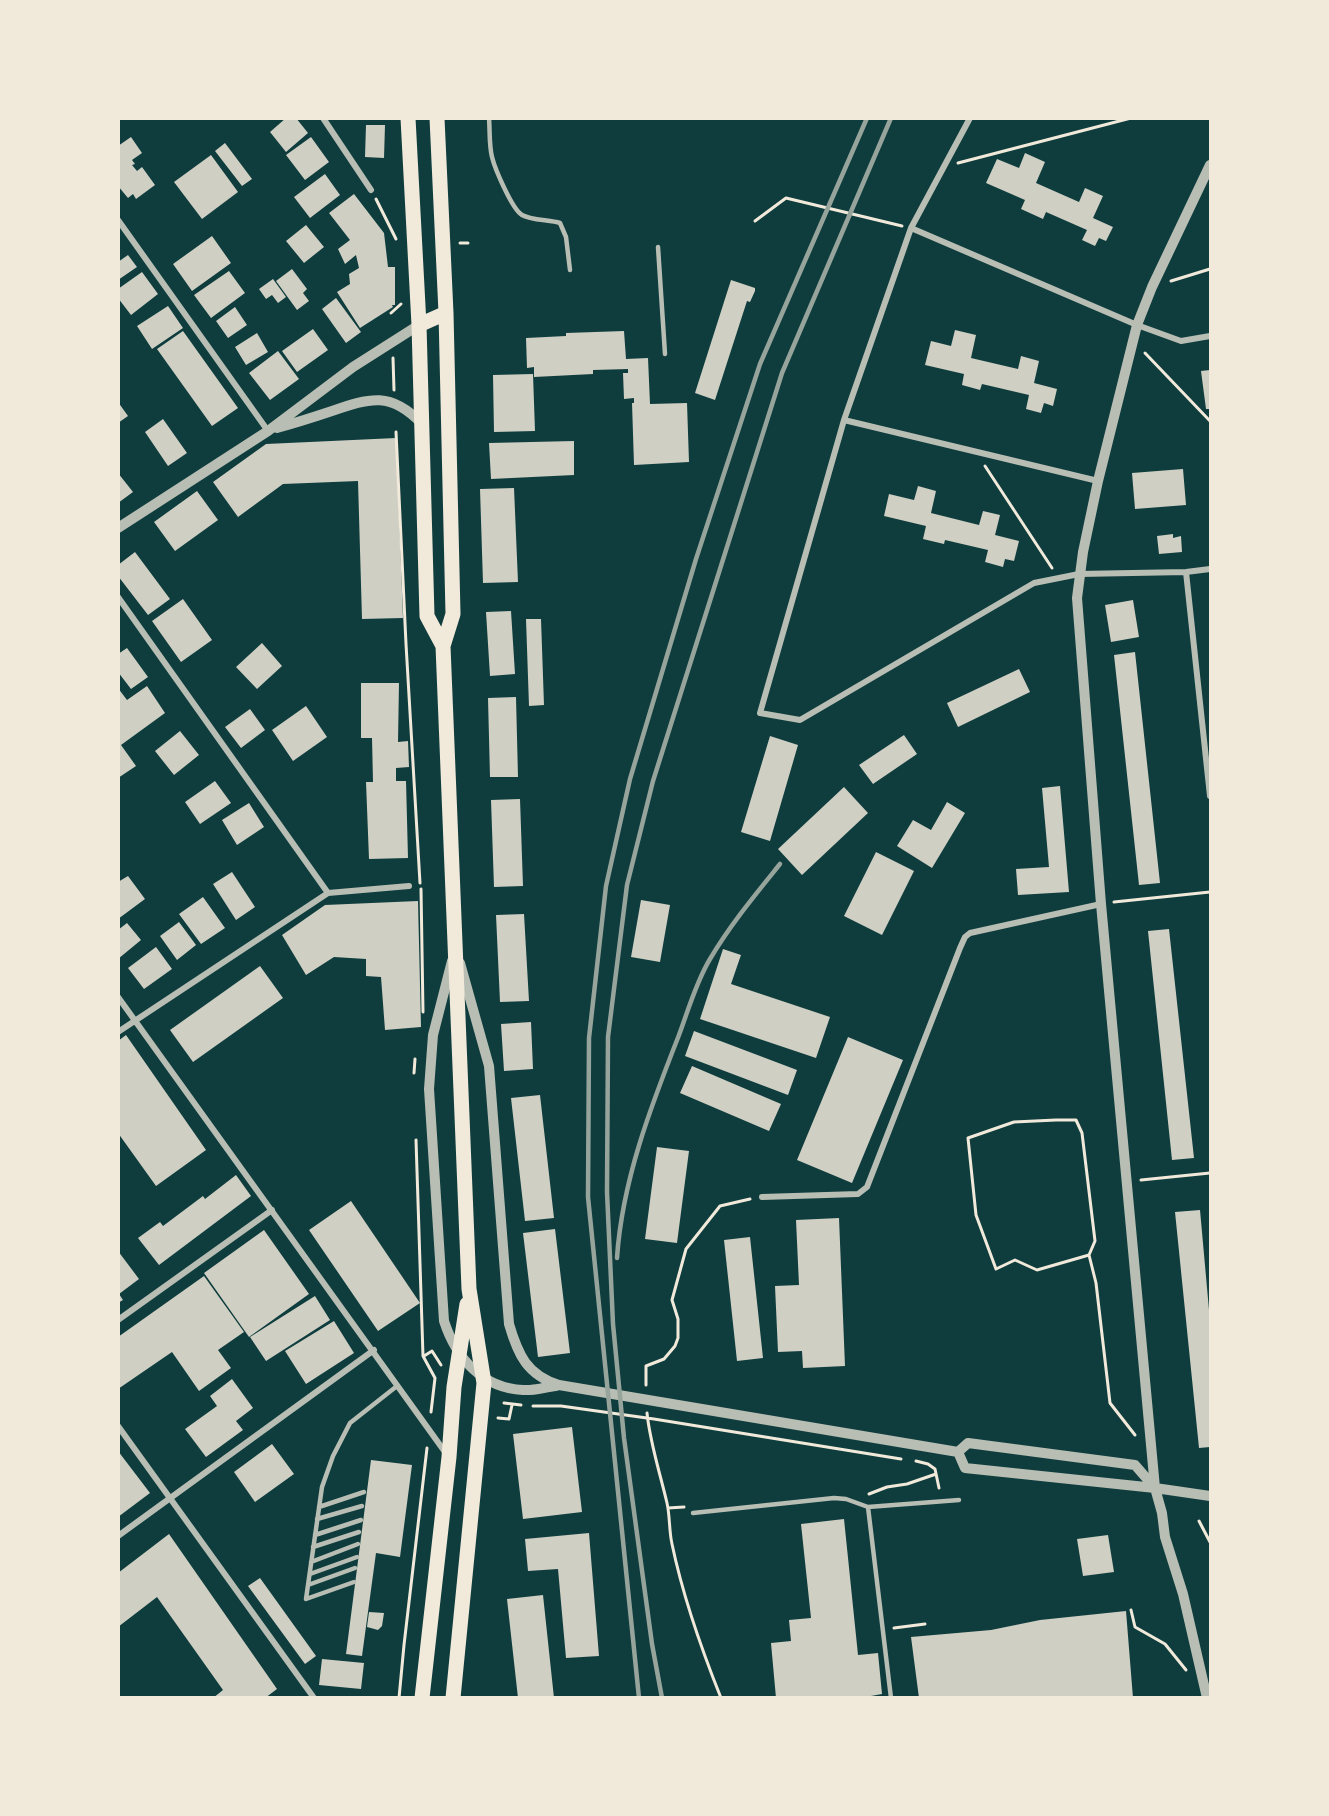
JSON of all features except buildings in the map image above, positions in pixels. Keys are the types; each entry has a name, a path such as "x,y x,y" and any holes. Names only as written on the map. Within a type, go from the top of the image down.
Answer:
{"main road":[{"path":"408,118 419,325 427,616 443,646"},
{"path":"437,118 446,313 453,614 443,646 469,1289 484,1383 453,1698"},
{"path":"419,325 446,313"},
{"path":"422,1698 449,1457 454,1387 469,1289"}],"street":[{"path":"323,118 371,190"},
{"path":"970,118 911,228 844,420 760,713 800,720 1034,583 1079,574 1186,572 1210,569"},
{"path":"1207,1698 1183,1594 1165,1537 1162,1513 1155,1488 1101,904 1077,598 1079,574 1098,481 1137,326 1152,287 1210,165"},
{"path":"118,220 268,431"},
{"path":"911,228 1137,326 1181,341 1210,336"},
{"path":"118,528 268,431 353,367 419,325"},
{"path":"268,431 362,400 382,400 395,403 410,411 422,424"},
{"path":"844,420 1098,481"},
{"path":"1186,572 1210,796"},
{"path":"118,597 328,893"},
{"path":"118,1032 328,893 409,886"},
{"path":"762,1197 858,1194 867,1187 965,937 970,933 1101,904"},
{"path":"455,948 489,1066 509,1324 522,1358 531,1370 542,1380 559,1385 958,1452"},
{"path":"455,948 432,1035 429,1089 444,1321 456,1351 477,1373 493,1384 526,1390 559,1385"},
{"path":"118,997 449,1457"},
{"path":"118,1320 272,1210"},
{"path":"118,1536 374,1350"},
{"path":"118,1426 314,1698"},
{"path":"958,1452 968,1443 1135,1465 1155,1488"},
{"path":"958,1452 965,1468 1210,1496"}],"lane":[{"path":"489,118 492,155 512,201 524,217 560,223 566,237 570,270"},
{"path":"658,247 665,354"},
{"path":"354,1582 306,1599 322,1487 333,1456 350,1423 397,1386"},
{"path":"319,1507 364,1492"},
{"path":"693,1513 834,1498 868,1507 959,1500"},
{"path":"317,1519 362,1506"},
{"path":"868,1507 891,1698"},
{"path":"315,1535 361,1520"},
{"path":"313,1547 359,1532"},
{"path":"311,1562 358,1544"},
{"path":"310,1574 357,1557"},
{"path":"308,1585 356,1568"}],"path":[{"path":"944,166 1131,118"},
{"path":"371,190 396,237 398,246"},
{"path":"755,221 786,198 911,228"},
{"path":"460,243 468,243"},
{"path":"1152,287 1210,270"},
{"path":"1133,341 1210,421"},
{"path":"393,358 394,392"},
{"path":"396,432 421,885 423,1015"},
{"path":"976,451 1058,577"},
{"path":"1101,904 1210,892"},
{"path":"414,1063 417,1054"},
{"path":"1089,1255 1037,1270 1015,1260 996,1269 976,1215 968,1138 1014,1122 1076,1120 1082,1133 1095,1241 1089,1255 1096,1282 1110,1403 1135,1435"},
{"path":"1126,1181 1210,1173"},
{"path":"646,1390 646,1366 664,1359 675,1346 678,1338 678,1318 672,1300 686,1249 720,1206 762,1197"},
{"path":"399,1698 435,1378 423,1356 419,1220"},
{"path":"423,1356 432,1351"},
{"path":"509,1419 512,1405"},
{"path":"561,1406 917,1461 928,1464 935,1472 939,1488"},
{"path":"647,1411 668,1508 670,1535 678,1573 704,1656 721,1698"},
{"path":"856,1502 874,1492 908,1484 935,1472"},
{"path":"1199,1521 1210,1542"},
{"path":"1131,1610 1135,1627 1165,1644 1190,1675"},
{"path":"884,1630 925,1624"}],"railway":[{"path":"639,1698 588,1197 589,1038 606,886 630,779 696,559 760,364 867,118"},
{"path":"662,1698 652,1644 624,1438 613,1324 607,1192 608,1037 627,885 653,781 782,373 891,118"},
{"path":"617,1258 625,1201 639,1144 696,987 726,934 780,864"}]}
